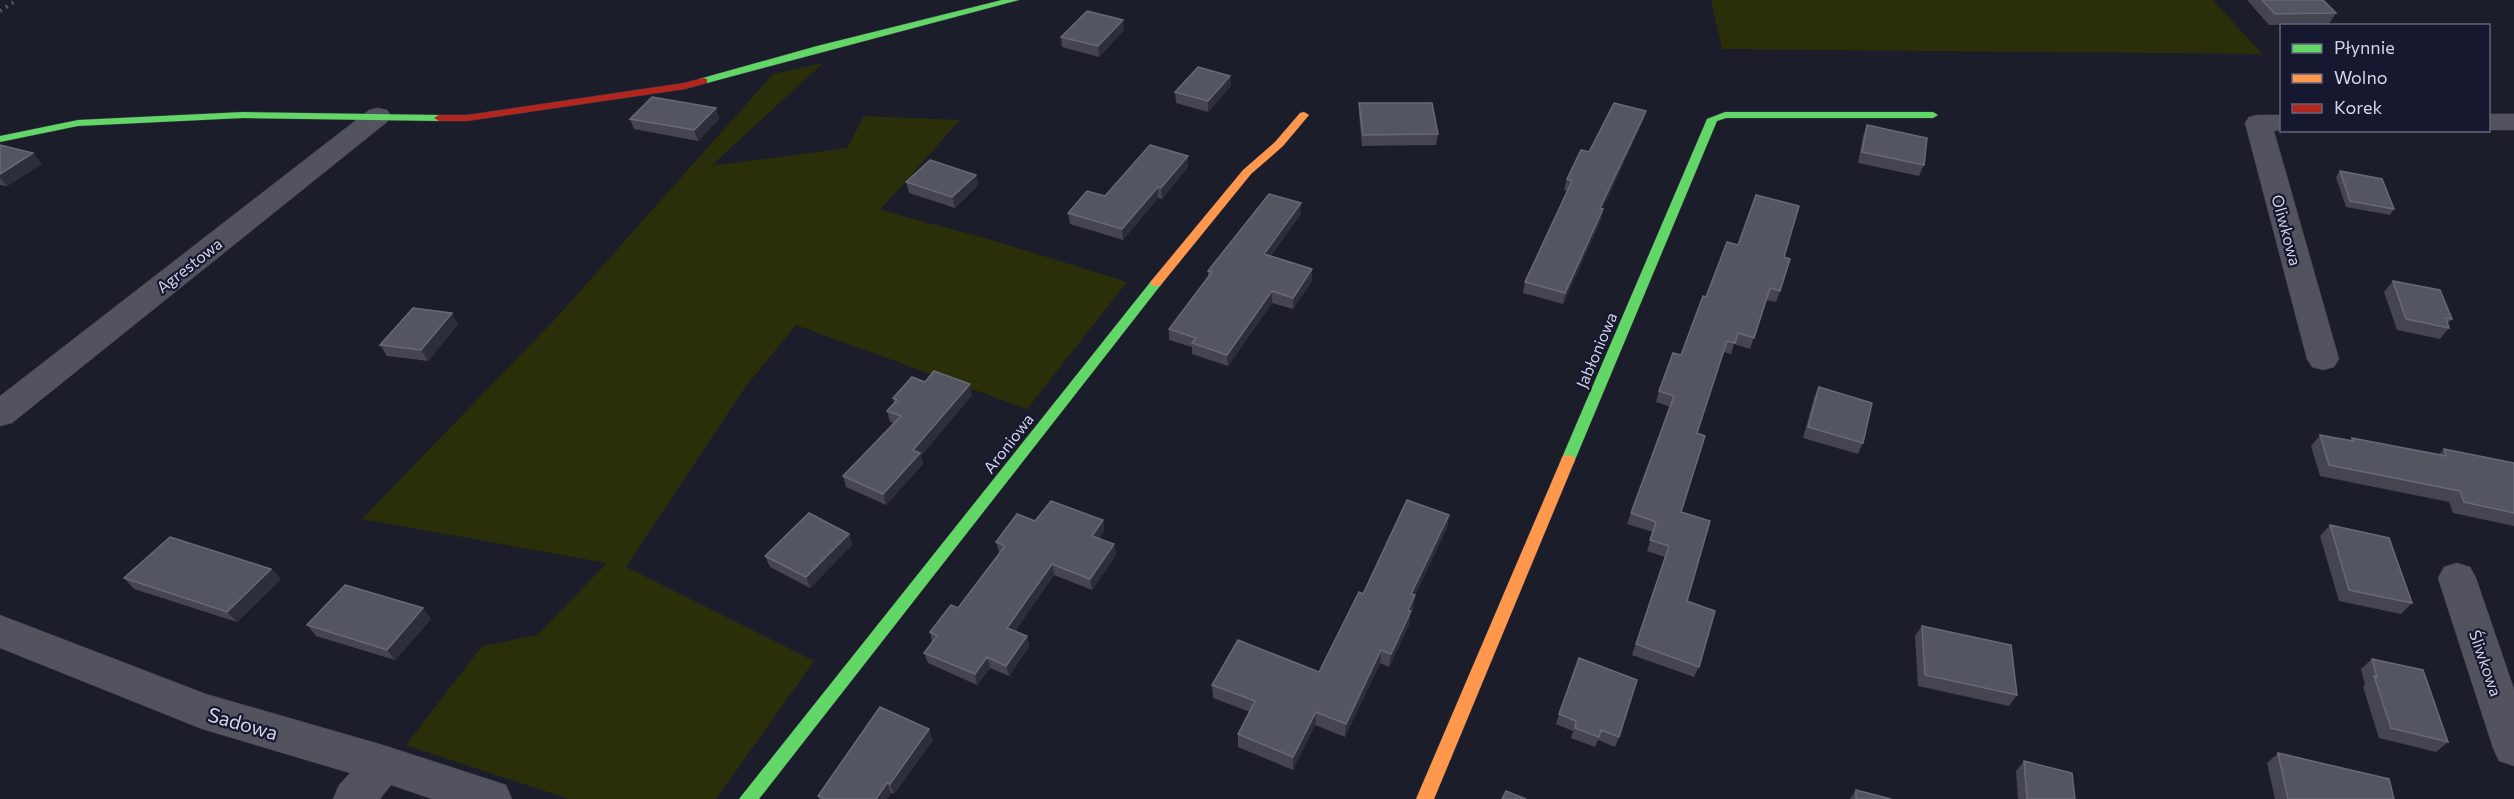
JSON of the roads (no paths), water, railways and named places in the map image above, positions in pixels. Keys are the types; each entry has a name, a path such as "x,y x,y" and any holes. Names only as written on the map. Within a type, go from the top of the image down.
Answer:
{"street":[{"path":"0,139 78,123 243,115 467,118 685,86 821,48 1014,0"},
{"name":"Aroniowa","path":"748,799 1197,231 1247,172 1278,144 1304,115"},
{"name":"Jabłoniowa","path":"1425,799 1712,119 1725,115 1933,115"},
{"name":"Agrestowa","path":"0,414 378,116"},
{"path":"2490,123 2514,122"},
{"name":"Oliwkowa","path":"2280,123 2258,123 2323,359"},
{"name":"Śliwkowa","path":"2457,578 2514,748"},
{"name":"Sadowa","path":"0,631 202,711 383,764 491,799"},
{"path":"354,799 383,764"}],"railway":[{"path":"0,11 17,0"}]}
